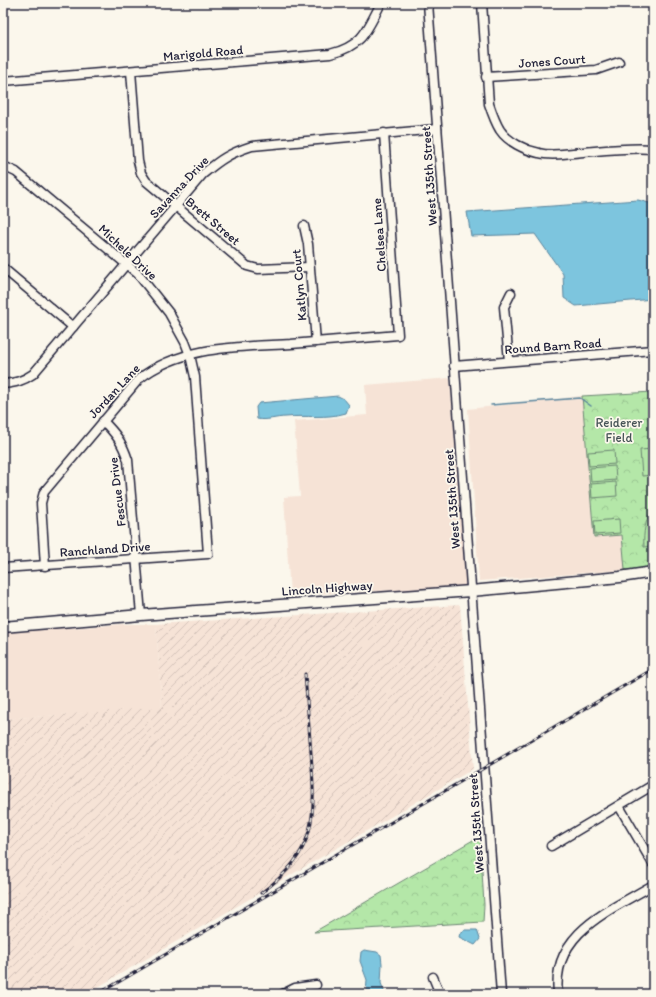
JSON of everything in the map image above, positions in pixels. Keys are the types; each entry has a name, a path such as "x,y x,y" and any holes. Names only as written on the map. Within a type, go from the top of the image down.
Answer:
{"main road":[{"name":"Lincoln Highway","path":"3,627 141,615 471,591 620,577 653,572"}],"street":[{"name":"Marigold Road","path":"3,81 330,54 344,50 364,36 381,3"},
{"name":"West 135th Street","path":"428,3 501,994"},
{"path":"482,3 489,104 494,119 501,131 512,142 539,154 554,155 631,149 653,149"},
{"name":"Jones Court","path":"486,78 596,70 619,62"},
{"name":"Brett Street","path":"131,71 138,161 141,173 146,181 247,266 258,269 309,267"},
{"name":"Savanna Drive","path":"3,384 26,379 33,374 203,174 220,160 236,151 252,146 437,129"},
{"name":"Chelsea Lane","path":"384,133 398,335"},
{"name":"Michele Drive","path":"3,166 16,172 126,263 138,274 169,313 190,354 195,377 208,554"},
{"name":"Katlyn Court","path":"304,226 308,244 316,342"},
{"path":"3,268 73,326"},
{"path":"508,361 504,307 510,294"},
{"name":"Jordan Lane","path":"45,566 41,503 44,492 139,379 150,370 190,354 212,349 398,335"},
{"name":"Round Barn Road","path":"454,366 653,350"},
{"name":"Fescue Drive","path":"103,421 116,434 123,446 128,460 141,615"},
{"name":"Ranchland Drive","path":"3,568 208,554"},
{"path":"551,846 653,785"},
{"path":"619,806 653,864"},
{"path":"558,994 557,979 560,963 567,947 578,933 592,921 653,885"},
{"path":"433,977 440,994"},
{"path":"284,994 294,988 316,985"}],"shaded area":[{"path":"450,378 466,587 290,595 284,497 300,496 294,421 367,415 365,385"},
{"path":"582,396 594,537 622,535 625,570 479,581 468,409"},
{"path":"460,605 473,769 86,994 3,994 3,719 162,707 156,624"},
{"path":"124,624 156,624 162,708 3,719 3,631"}],"green space":[{"name":"Reiderer Field","path":"653,392 653,568 625,570 622,535 594,537 582,396"},
{"path":"653,449 653,475 642,476 640,450"},
{"path":"614,450 615,464 589,466 588,452"},
{"path":"615,466 616,480 591,482 590,468"},
{"path":"616,482 617,496 592,498 591,484"},
{"path":"653,508 653,546 644,547 645,527"},
{"path":"619,519 620,533 595,535 594,521"},
{"path":"480,836 484,905 483,922 314,932"}],"water":[{"path":"638,200 653,204 653,299 576,306 564,298 563,274 535,234 471,236 467,212"},
{"path":"338,396 344,399 349,405 346,413 331,416 294,416 264,420 257,419 256,407 259,403"},
{"path":"465,930 477,930 480,939 475,945 459,937 460,933"},
{"path":"364,950 377,952 381,955 381,983 385,994 366,994 367,980 360,961 361,952"}],"waterway":[{"path":"491,405 580,398 591,406"}],"railway":[{"path":"98,994 653,669"},
{"path":"261,893 279,878 293,863 303,848 309,832 312,815 313,776 305,674"}]}
